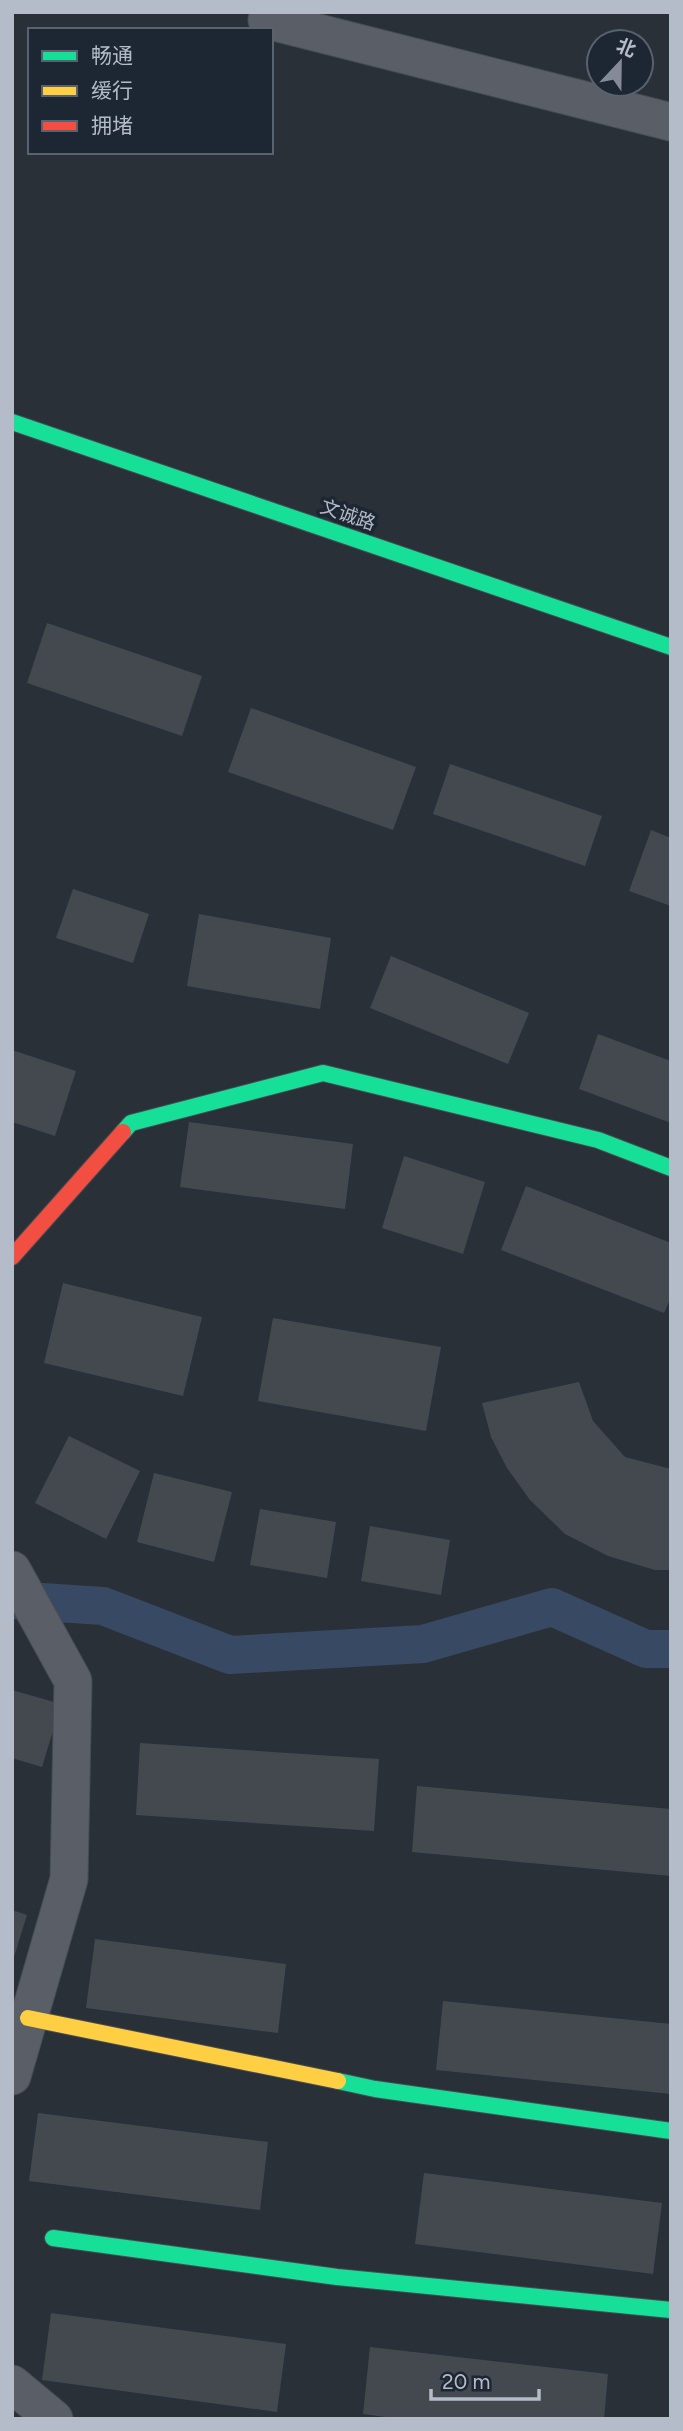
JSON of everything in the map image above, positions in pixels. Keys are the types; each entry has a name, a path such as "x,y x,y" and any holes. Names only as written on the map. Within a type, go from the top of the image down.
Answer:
{"street":[{"path":"267,20 671,122"},
{"name":"文诚路","path":"12,422 671,647"},
{"path":"12,1257 131,1123 323,1073 598,1140 671,1168"},
{"path":"12,1570 73,1681 69,1879 12,2076"},
{"path":"28,2018 375,2089 671,2131"},
{"path":"53,2238 337,2277 671,2311"},
{"path":"12,2384 54,2419"}],"building":[{"path":"47,623 202,676 182,736 27,683"},
{"path":"251,708 416,767 393,830 228,772"},
{"path":"450,764 602,816 585,866 433,814"},
{"path":"651,830 671,838 671,906 629,891"},
{"path":"73,889 149,914 133,963 56,938"},
{"path":"199,914 331,938 320,1009 187,986"},
{"path":"391,956 529,1013 508,1064 370,1008"},
{"path":"598,1034 671,1061 671,1123 579,1089"},
{"path":"12,1050 76,1071 55,1136 12,1122"},
{"path":"189,1122 353,1144 345,1209 180,1187"},
{"path":"404,1156 485,1182 463,1254 382,1228"},
{"path":"526,1186 671,1243 671,1297 664,1313 501,1250"},
{"path":"63,1283 202,1317 183,1396 44,1363"},
{"path":"273,1318 441,1347 426,1431 258,1401"},
{"path":"579,1382 593,1421 625,1457 671,1469 671,1570 655,1570 608,1556 565,1534 530,1500 507,1468 491,1437 482,1403"},
{"path":"69,1436 140,1471 106,1539 35,1503"},
{"path":"154,1473 232,1492 214,1562 137,1542"},
{"path":"260,1509 336,1522 327,1578 250,1565"},
{"path":"370,1526 450,1540 441,1595 361,1581"},
{"path":"12,1690 61,1704 42,1767 12,1758"},
{"path":"140,1743 379,1759 374,1831 136,1815"},
{"path":"417,1786 671,1809 671,1876 412,1852"},
{"path":"12,1910 27,1915 13,1960 12,1960"},
{"path":"95,1939 286,1964 278,2033 86,2008"},
{"path":"443,2001 671,2024 671,2094 436,2070"},
{"path":"38,2113 268,2142 260,2210 29,2181"},
{"path":"424,2173 662,2203 653,2274 415,2244"},
{"path":"51,2313 286,2344 277,2412 42,2380"},
{"path":"370,2347 608,2374 604,2419 401,2419 363,2414"}],"waterway":[{"path":"12,1600 103,1606 230,1655 423,1644 552,1607 646,1649 671,1649"}],"traffic: fast":[{"path":"12,422 671,647"},
{"path":"123,1132 131,1123 323,1073 598,1140 671,1168"},
{"path":"338,2081 375,2089 671,2131"},
{"path":"53,2238 337,2277 671,2310"}],"traffic: slow":[{"path":"28,2018 338,2081"}],"traffic: jam":[{"path":"12,1257 123,1132"}]}
